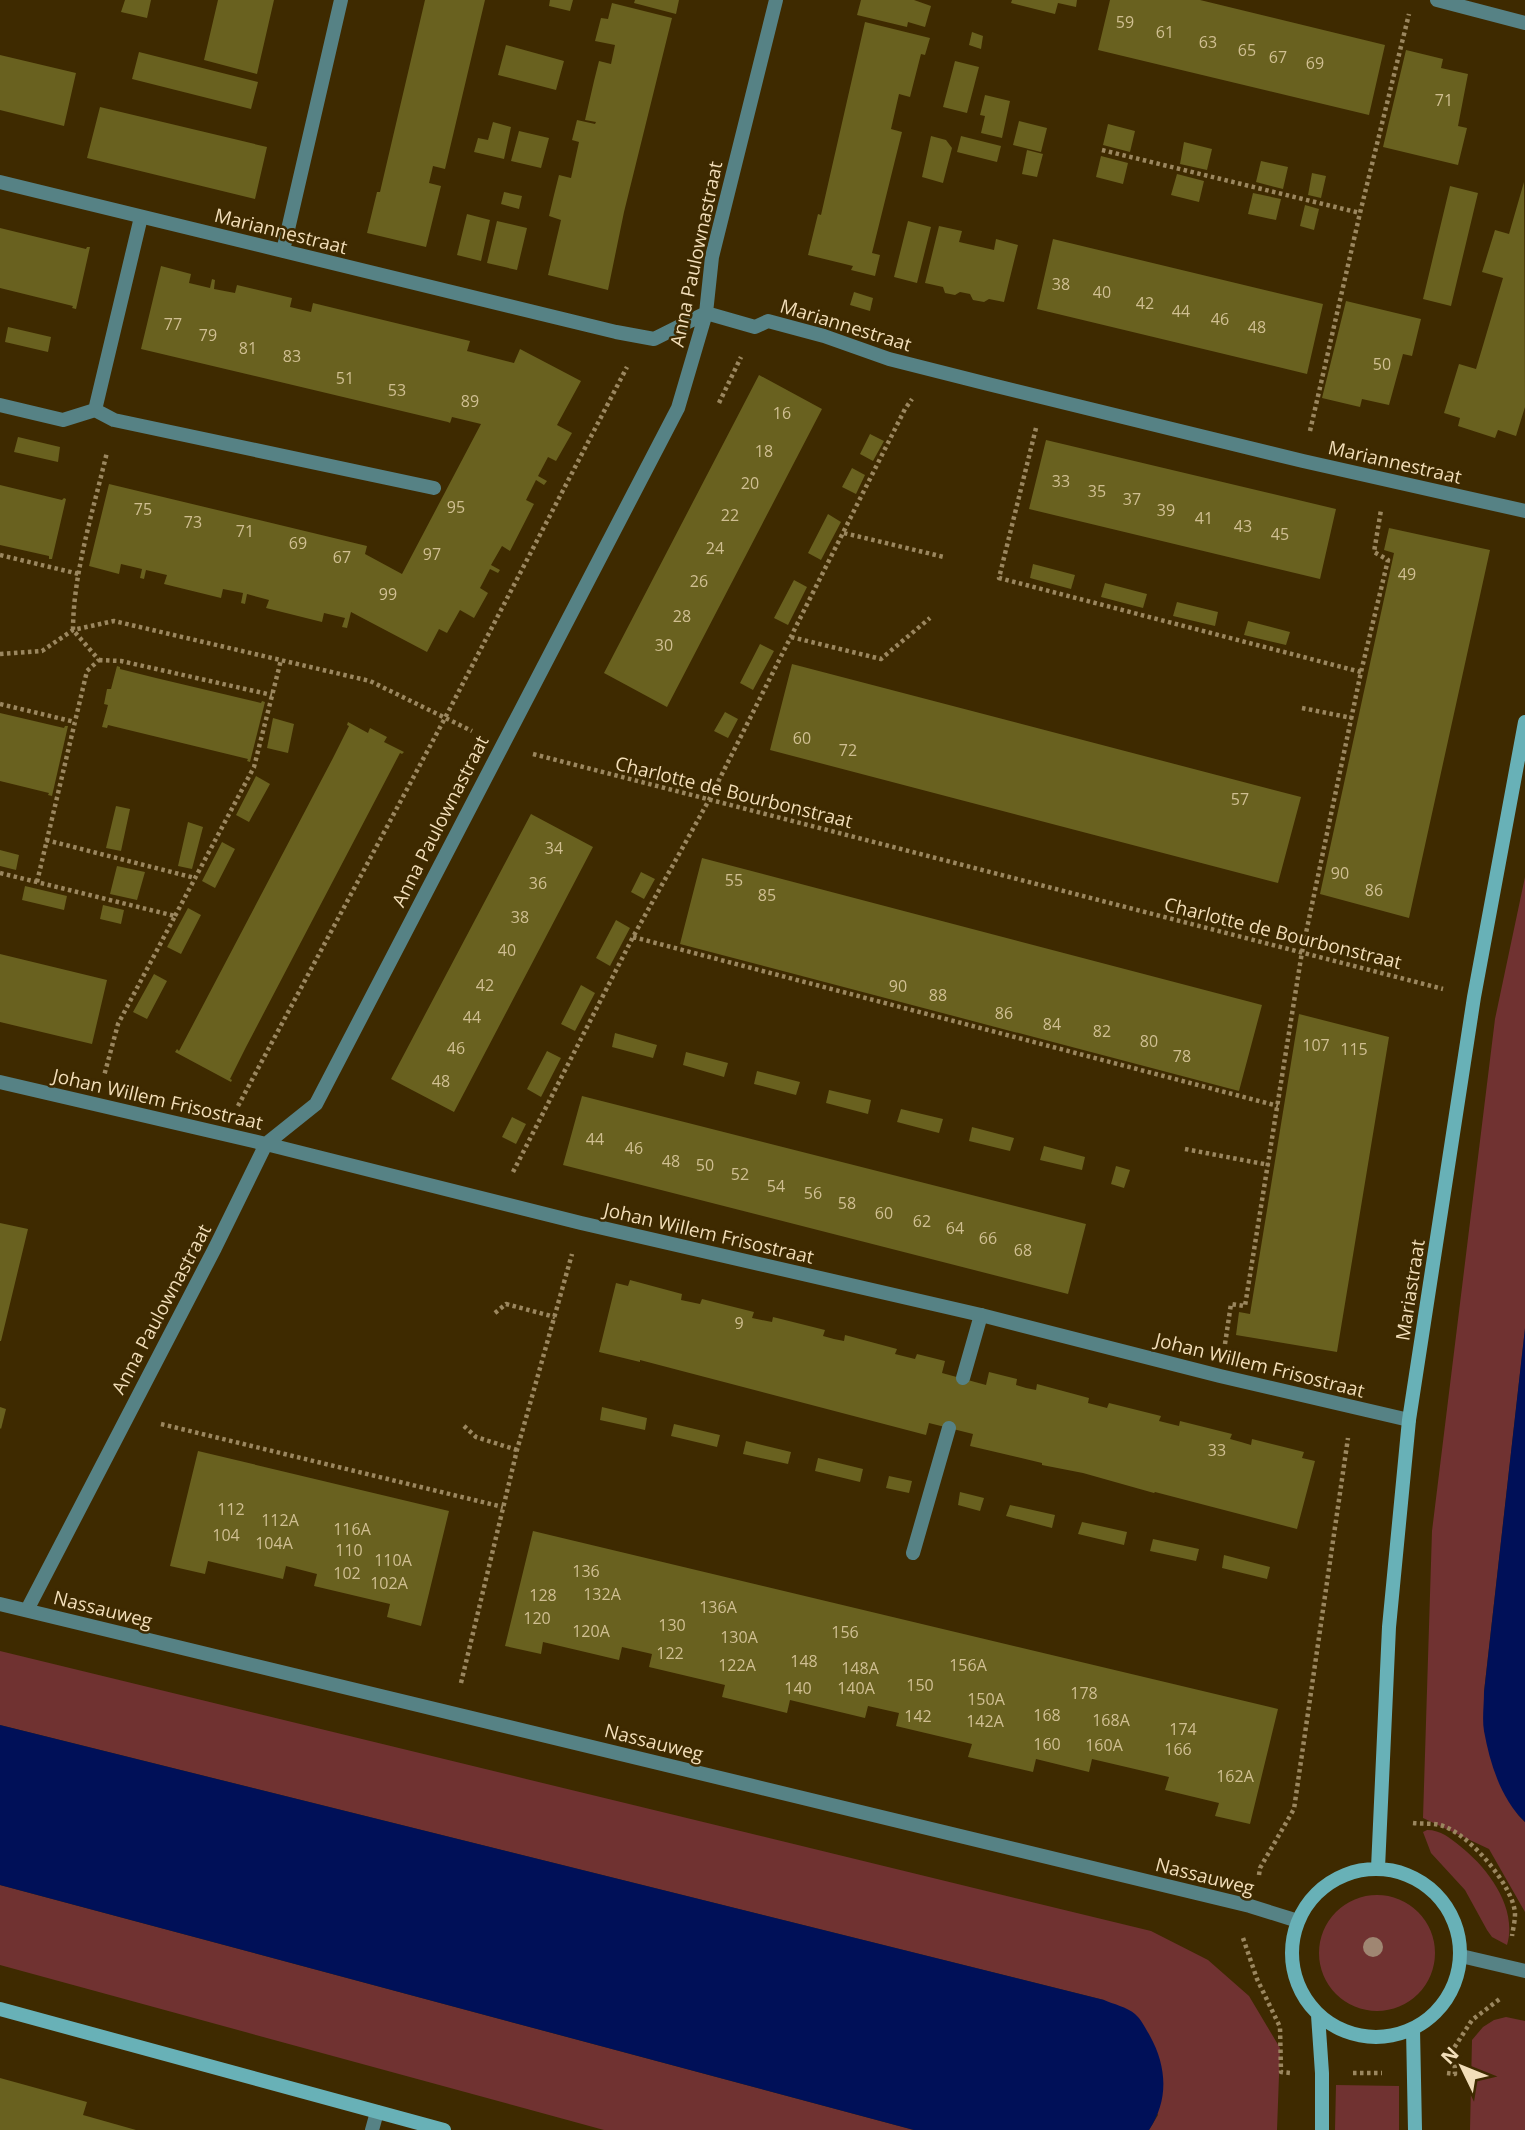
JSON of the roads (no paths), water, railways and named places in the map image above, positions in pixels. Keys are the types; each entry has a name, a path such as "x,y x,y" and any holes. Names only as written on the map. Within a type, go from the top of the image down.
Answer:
{"street":[{"path":"283,251 341,0"},
{"name":"Anna Paulownastraat","path":"27,1610 267,1144 316,1104 678,408 706,313 712,257 776,0"},
{"path":"1437,0 1525,23"},
{"name":"Mariannestraat","path":"0,182 654,339 706,313 755,327 768,321 889,359 1303,461 1525,511"},
{"path":"95,410 141,217"},
{"path":"0,405 64,420 95,410 114,420 433,488"},
{"name":"Mariastraat","path":"1378,1868 1389,1627 1409,1420 1474,997 1525,722"},
{"name":"Johan Willem Frisostraat","path":"0,1082 267,1144 581,1223 981,1315 1220,1376 1409,1420"},
{"path":"963,1378 981,1315"},
{"path":"913,1553 949,1428"},
{"name":"Nassauweg","path":"0,1604 1250,1906 1298,1921"},
{"path":"1378,1868 1411,1875 1438,1895 1456,1923 1461,1956 1452,1991 1429,2019 1413,2029 1380,2037 1363,2036 1340,2029 1318,2015 1301,1992 1295,1978 1292,1950 1298,1921 1308,1903 1322,1889 1357,1870 1378,1868"},
{"path":"1461,1956 1525,1971"},
{"path":"0,2009 444,2130"},
{"path":"1318,2015 1322,2130"},
{"path":"1413,2029 1415,2130"},
{"path":"372,2130 377,2112"}]}
